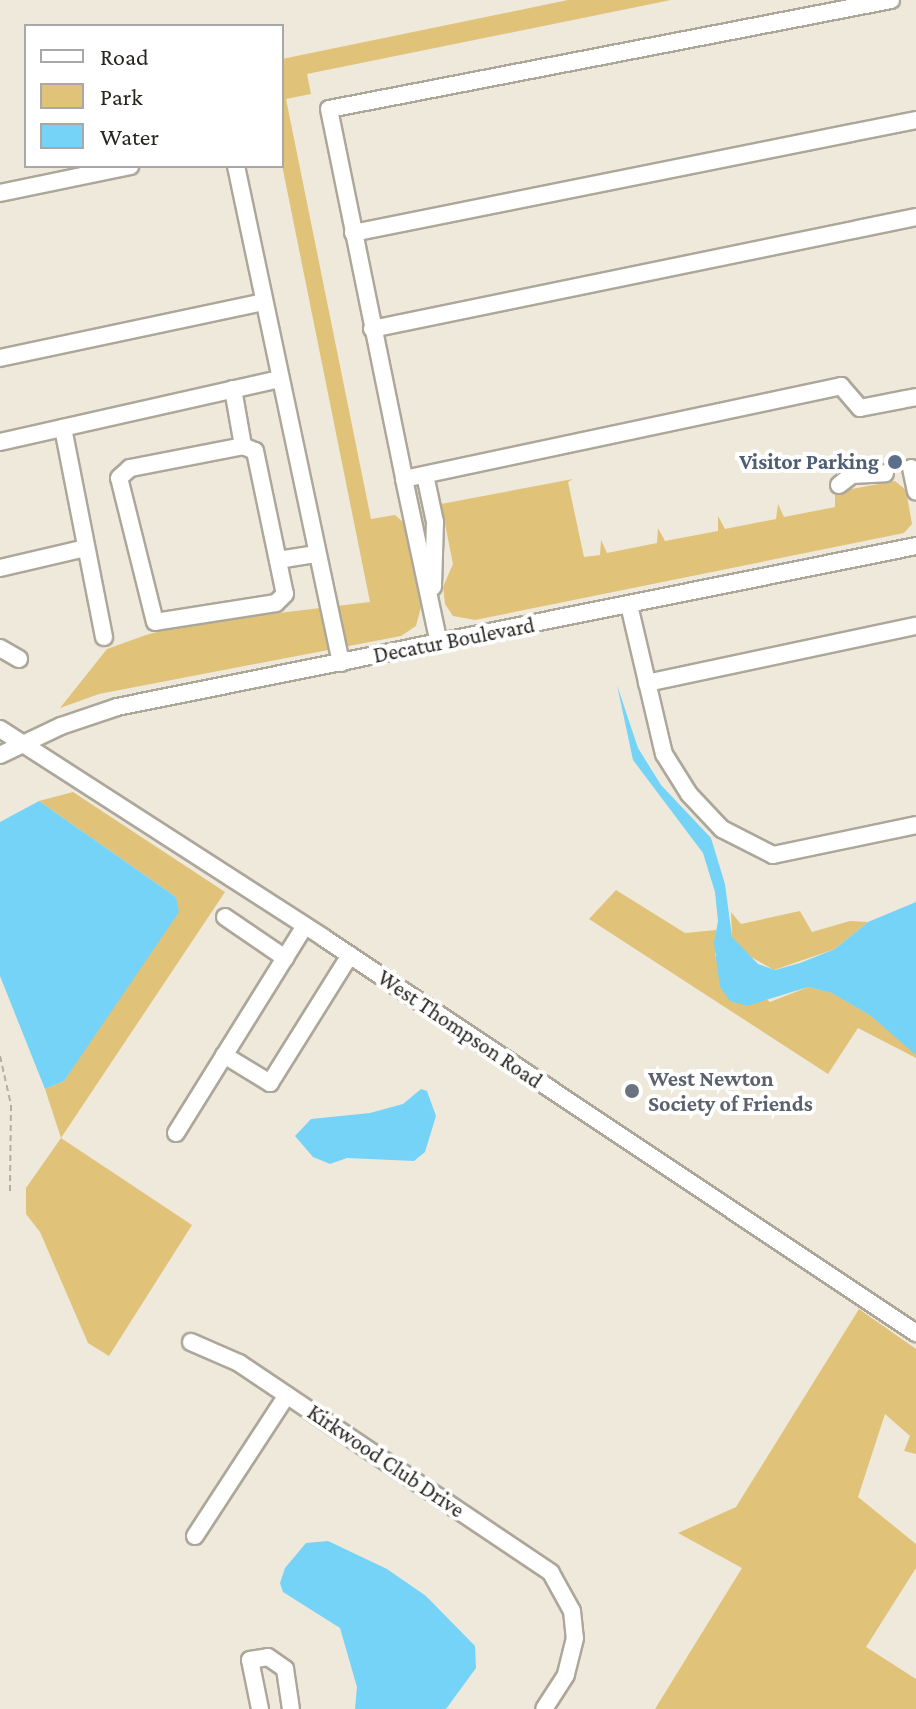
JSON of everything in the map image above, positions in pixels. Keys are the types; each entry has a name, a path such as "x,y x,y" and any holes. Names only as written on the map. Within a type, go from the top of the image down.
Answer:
{"street":[{"path":"439,643 329,109 891,0"},
{"path":"353,233 916,120"},
{"path":"0,193 120,168"},
{"path":"236,168 341,663"},
{"path":"372,329 916,217"},
{"path":"0,358 264,302"},
{"path":"0,442 279,379"},
{"path":"404,479 841,386 860,408 916,397"},
{"path":"233,389 243,446"},
{"path":"63,428 104,637"},
{"path":"243,446 255,451 285,594 282,601 160,625 150,618 119,478 122,472 243,446"},
{"path":"911,468 916,491"},
{"path":"425,475 435,522 431,605"},
{"name":"Decatur Boulevard","path":"0,755 21,743 117,707 916,546"},
{"path":"0,568 86,548"},
{"path":"278,560 317,554"},
{"path":"629,605 664,754 704,813 751,847 773,855 916,825"},
{"path":"647,683 916,626"},
{"path":"0,648 19,659"},
{"name":"West Thompson Road","path":"0,729 350,955 916,1333"},
{"path":"225,917 285,958"},
{"path":"176,1133 305,926"},
{"path":"224,1055 270,1083 350,955"},
{"name":"Kirkwood Club Drive","path":"191,1342 220,1353 287,1395 538,1562 566,1597 575,1631 572,1658 544,1709"},
{"path":"195,1536 287,1395"},
{"path":"260,1709 250,1660 268,1657 285,1669 291,1709"}],"path":[{"path":"0,1056 11,1105 10,1191"}],"green space":[{"path":"568,0 671,0 307,74 311,94 286,99 371,519 395,515 403,522 421,607 416,626 401,636 99,694 60,708 107,649 146,635 181,625 370,602 283,168 284,59"},
{"path":"573,479 568,482 584,557 600,555 601,540 607,553 657,543 658,528 665,541 718,531 718,516 725,529 776,519 778,504 784,517 835,507 835,492 895,481 906,490 912,524 904,533 475,620 453,616 445,604 443,587 453,564 441,504"},
{"path":"73,792 225,892 61,1138 45,1089 64,1081 176,897 39,801"},
{"path":"616,890 685,933 716,930 715,956 770,1002 808,987 833,993 871,1016 916,1053 916,1058 858,1028 828,1074 589,919"},
{"path":"800,911 812,932 850,921 868,922 835,949 774,970 744,953 732,937 731,912 741,924"},
{"path":"61,1138 192,1225 109,1356 88,1343 40,1232 26,1214 26,1188"},
{"path":"859,1309 916,1349 916,1454 904,1451 910,1436 885,1414 858,1497 916,1544 916,1568 866,1647 916,1679 916,1709 655,1709 742,1568 678,1533 736,1507"}],"water":[{"path":"617,685 638,748 661,785 711,838 725,884 732,937 758,964 775,970 800,963 835,949 868,922 916,902 916,1055 871,1016 832,993 808,987 747,1006 730,1001 720,987 714,943 718,921 715,892 703,853 633,760"},
{"path":"39,801 176,897 179,912 64,1081 45,1089 0,976 0,822"},
{"path":"421,1089 427,1091 436,1116 425,1152 414,1161 347,1158 330,1164 313,1157 295,1136 311,1119 370,1113 403,1104"},
{"path":"328,1541 387,1569 426,1596 475,1646 476,1668 446,1709 355,1709 357,1687 340,1628 283,1592 280,1583 285,1568 306,1543"}],"place":[{"name":"Visitor Parking","path":"895,462"},
{"name":"West Newton Society of Friends","path":"632,1091"}]}
